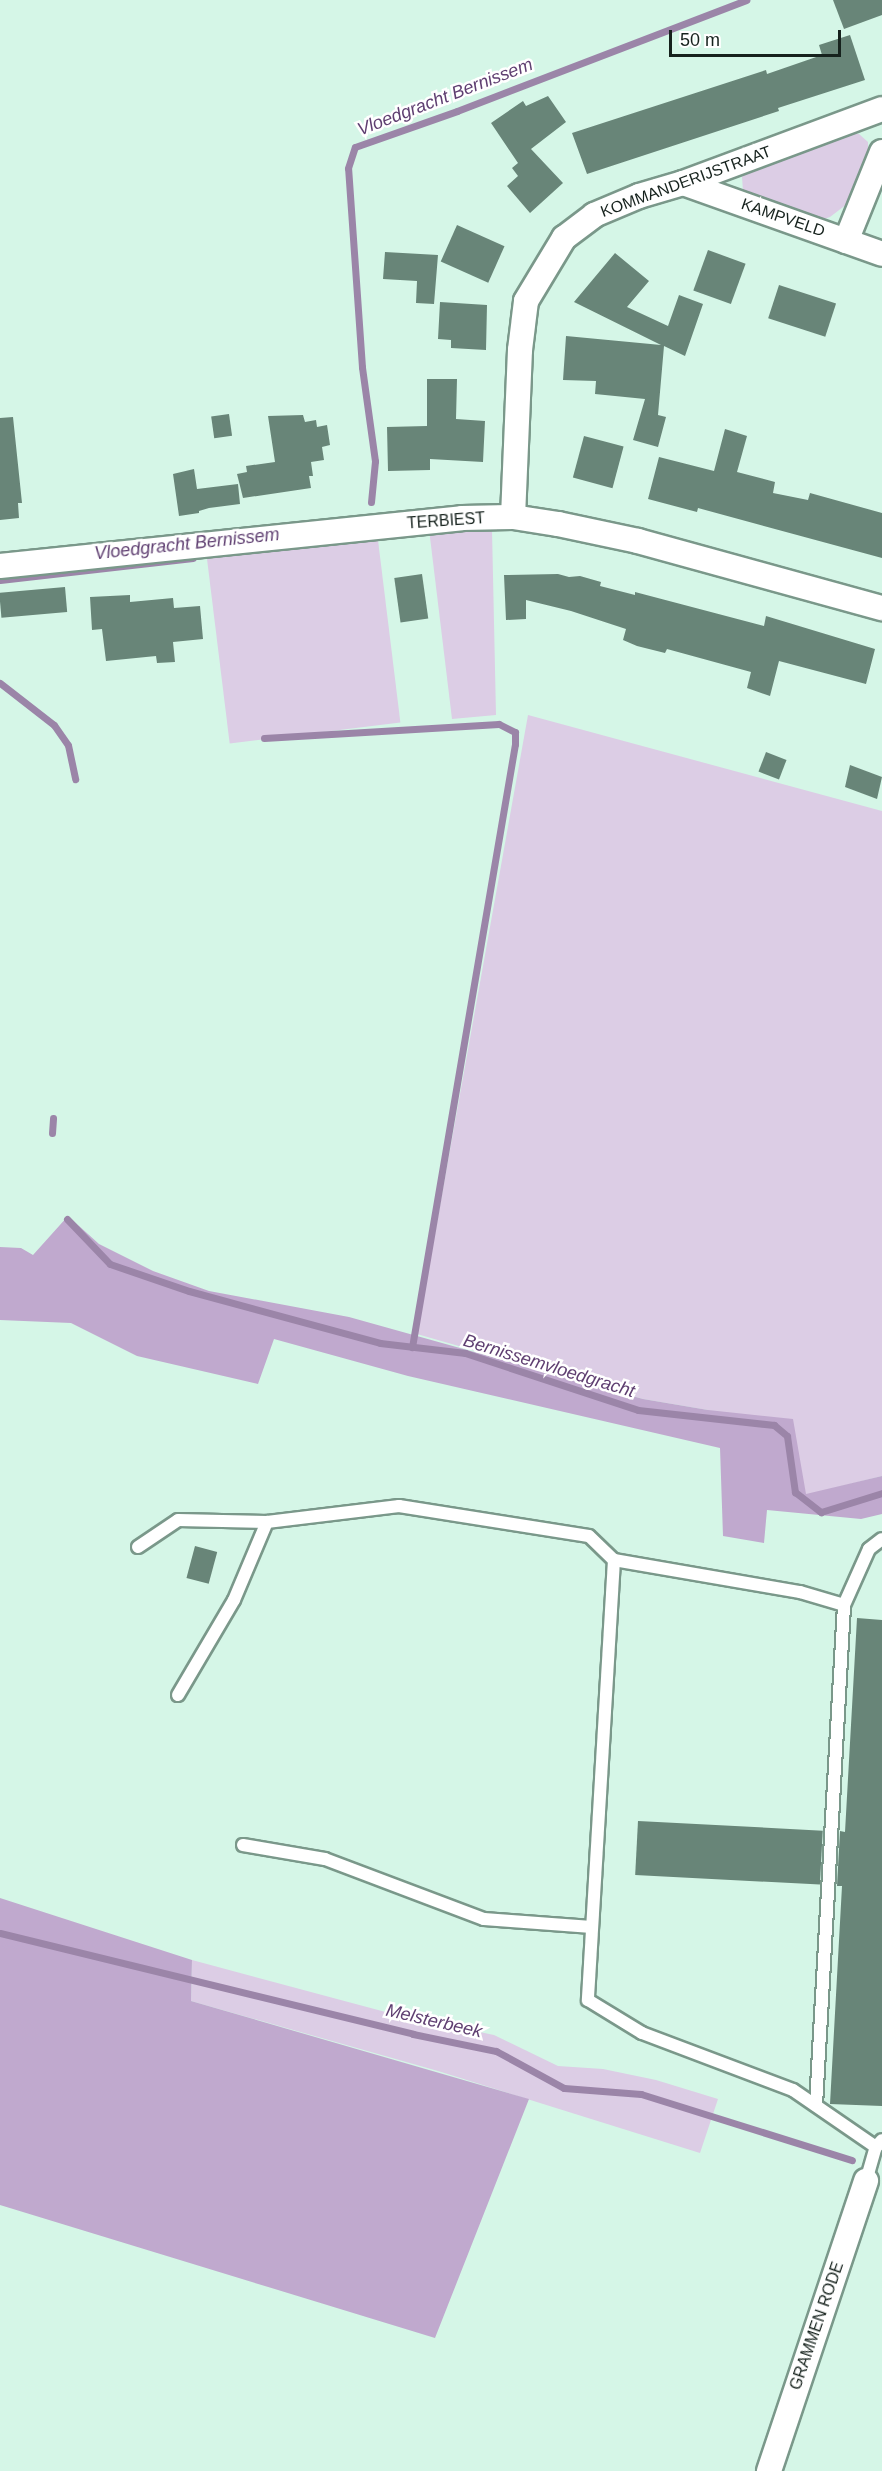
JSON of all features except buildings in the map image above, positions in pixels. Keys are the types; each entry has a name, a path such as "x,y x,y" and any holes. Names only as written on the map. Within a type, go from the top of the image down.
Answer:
{"street":[{"name":"KOMMANDERIJSTRAAT","path":"513,517 520,350 526,301 564,238 594,215 639,196 683,183 882,109"},
{"path":"846,241 882,152"},
{"name":"KAMPVELD","path":"683,183 882,254"},
{"name":"TERBIEST","path":"0,566 462,518 513,517 638,541 882,609"},
{"name":"GRAMMEN RODE","path":"770,2471 866,2181"}],"lane":[{"path":"138,1546 178,1520 267,1522 399,1506 589,1536 614,1560 800,1592 844,1605"},
{"path":"178,1695 234,1600 267,1522"},
{"path":"816,2106 844,1605 869,1549 882,1539"},
{"path":"614,1560 588,2000 642,2033 793,2090 879,2143 866,2181"},
{"path":"243,1845 325,1859 484,1919 592,1928"}],"shaded area":[{"path":"859,134 868,142 868,156 847,204 830,217 821,220 748,196 743,191 742,177 751,167"},
{"path":"429,529 492,530 496,715 452,719"},
{"path":"377,532 400,723 230,744 206,553"},
{"path":"528,715 882,811 882,1476 806,1495 708,1410 643,1399 417,1334"},
{"path":"68,1216 99,1244 153,1271 209,1291 349,1317 643,1399 708,1410 793,1419 806,1494 882,1476 882,1514 861,1519 767,1510 764,1543 723,1536 720,1448 408,1376 274,1339 258,1384 137,1356 71,1323 0,1320 0,1247 21,1248 33,1255"},
{"path":"0,1898 192,1960 191,2001 529,2099 435,2338 0,2205"},
{"path":"192,1960 393,2014 494,2035 558,2066 603,2069 656,2080 718,2099 700,2153 438,2071 191,2001"}],"waterway":[{"name":"Vloedgracht Bernissem","path":"371,502 375,461 362,367 348,168 355,147 457,111 746,0"},
{"name":"Vloedgracht Bernissem","path":"0,580 193,558"},
{"name":"Bernissemvloedgracht","path":"0,683 54,725 68,745 75,779"},
{"path":"264,738 499,724 515,732 515,744 412,1347"},
{"name":"Bernissemvloedgracht","path":"52,1133 53,1118"},
{"name":"Bernissemvloedgracht","path":"67,1219 110,1264 189,1291 380,1343 465,1353 638,1410 774,1425 787,1436 795,1492 821,1512 882,1493"},
{"name":"Melsterbeek","path":"0,1933 413,2034 496,2051 564,2088 641,2094 852,2160"}]}
